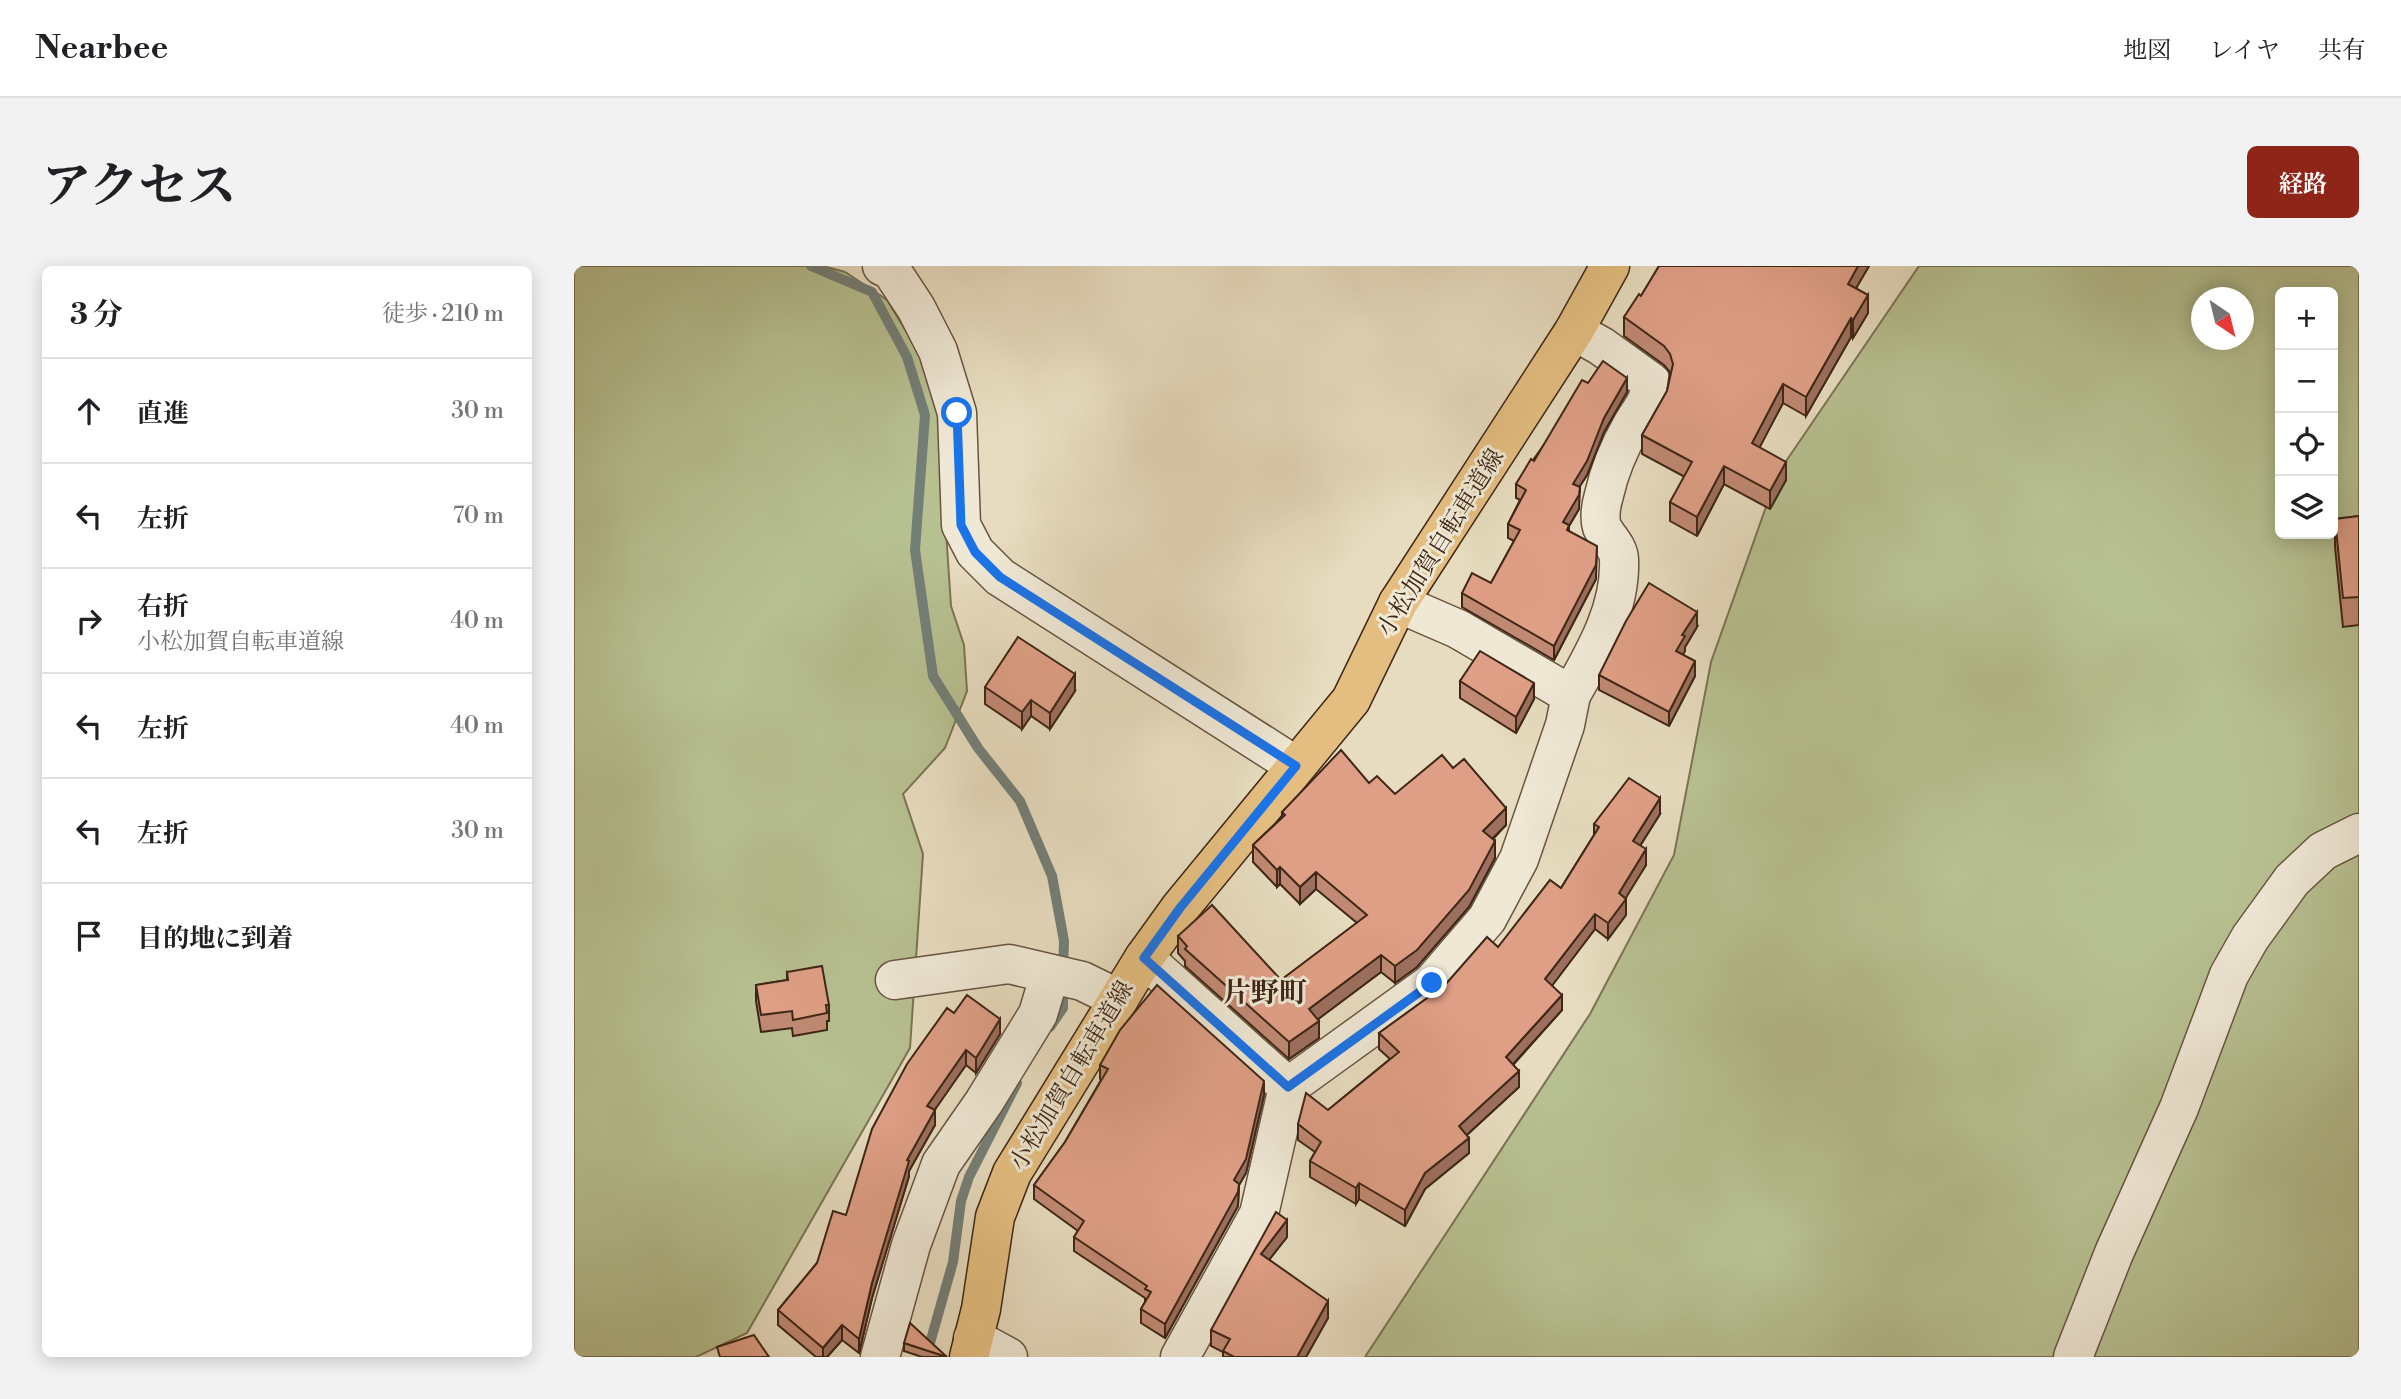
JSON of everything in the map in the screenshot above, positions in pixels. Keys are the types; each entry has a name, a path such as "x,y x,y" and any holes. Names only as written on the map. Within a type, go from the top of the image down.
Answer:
{"main road":[{"name":"小松加賀自転車道線","path":"971,1348 981,1308 995,1217 1012,1173 1144,958 1180,908 1351,700 1398,603 1574,331 1610,266"}],"street":[{"path":"882,266 891,270 916,308 938,351 957,413 961,525 975,552 1000,577 1296,766"},
{"path":"1180,1357 1259,1214 1288,1087 1432,983 1487,919 1519,859 1565,725 1571,695 1606,628 1617,588 1620,558 1602,527 1601,511 1608,480 1631,427 1651,392 1651,382 1601,346 1574,331"},
{"path":"1398,603 1458,629 1571,695"},
{"path":"2073,1357 2114,1253 2179,1108 2229,975 2250,938 2292,880 2323,851 2359,833"},
{"path":"1144,958 1288,1087"},
{"path":"895,979 1009,964 1082,981 1119,999"},
{"path":"880,1357 911,1245 941,1164 984,1102 1038,1014 1050,974"},
{"path":"971,1348 1008,1357"}],"green space":[{"path":"574,266 823,266 845,272 887,300 920,354 938,411 951,606 964,645 967,691 945,748 903,794 923,854 910,1048 747,1333 696,1357 574,1357"},
{"path":"1919,266 2359,266 2359,1357 1365,1357 1590,1014 1674,855 1711,662 1778,473"}],"building":[{"path":"1659,266 1858,266 1848,284 1868,295 1853,320 1851,318 1806,397 1783,384 1752,443 1786,462 1770,491 1724,466 1697,517 1670,502 1692,462 1642,435 1667,391 1673,364 1670,354 1664,346 1624,317 1639,294 1641,296"},
{"path":"1603,361 1627,378 1604,418 1587,461 1573,484 1580,487 1579,495 1563,522 1569,525 1567,530 1597,546 1596,565 1554,646 1462,593 1472,573 1491,583 1520,530 1508,524 1526,490 1516,484 1531,459 1534,461 1582,380 1588,383"},
{"path":"2359,516 2359,597 2343,598 2337,539 2338,519"},
{"path":"1649,583 1697,612 1682,635 1685,636 1676,651 1695,661 1669,712 1599,675"},
{"path":"1018,637 1075,674 1050,713 1031,700 1022,712 985,687"},
{"path":"1480,651 1534,683 1516,717 1460,681"},
{"path":"1341,750 1369,783 1377,776 1395,794 1442,755 1453,768 1464,759 1506,808 1483,831 1495,841 1469,890 1417,950 1395,966 1381,955 1309,1009 1319,1021 1289,1042 1185,949 1187,946 1178,936 1212,905 1281,980 1367,915 1316,872 1300,887 1280,867 1277,870 1253,845 1285,815 1282,812"},
{"path":"1629,778 1660,798 1633,841 1646,849 1619,893 1626,899 1608,923 1595,914 1545,979 1562,995 1506,1057 1519,1071 1459,1126 1469,1138 1425,1173 1405,1210 1359,1183 1356,1188 1310,1161 1321,1142 1298,1124 1306,1093 1328,1110 1399,1052 1379,1033 1445,985 1487,937 1498,947 1550,880 1561,888 1599,827 1594,824"},
{"path":"822,966 829,1005 826,1005 827,1013 793,1020 792,1011 761,1015 756,985 788,980 787,972"},
{"path":"1157,985 1264,1081 1246,1159 1234,1180 1239,1184 1238,1192 1165,1324 1141,1309 1151,1292 1145,1289 1147,1286 1074,1237 1084,1221 1034,1185 1065,1142 1108,1069 1100,1065 1120,1030"},
{"path":"967,995 1000,1019 976,1058 966,1050 927,1106 935,1110 907,1160 909,1161 872,1283 859,1339 842,1325 823,1348 778,1310 817,1263 833,1211 846,1215 872,1129 907,1064 947,1008 954,1013"},
{"path":"1276,1212 1287,1220 1261,1254 1328,1301 1297,1357 1234,1357 1223,1351 1230,1339 1211,1330"},
{"path":"910,1323 947,1357 904,1343"},
{"path":"754,1335 769,1357 720,1357 717,1347"}],"waterway":[{"path":"811,266 872,292 907,357 925,415 915,550 933,676 978,748 1020,801 1052,876 1064,941 1063,971"},
{"path":"1050,1027 1063,1008 1063,987"},
{"path":"926,1357 953,1262 961,1201 969,1177 1017,1083"}],"district":[{"name":"片野町","path":"1265,993"}],"route":[{"path":"957,413 961,525 975,552 1000,577 1296,766 1180,908 1144,958 1288,1087 1432,983"}]}
